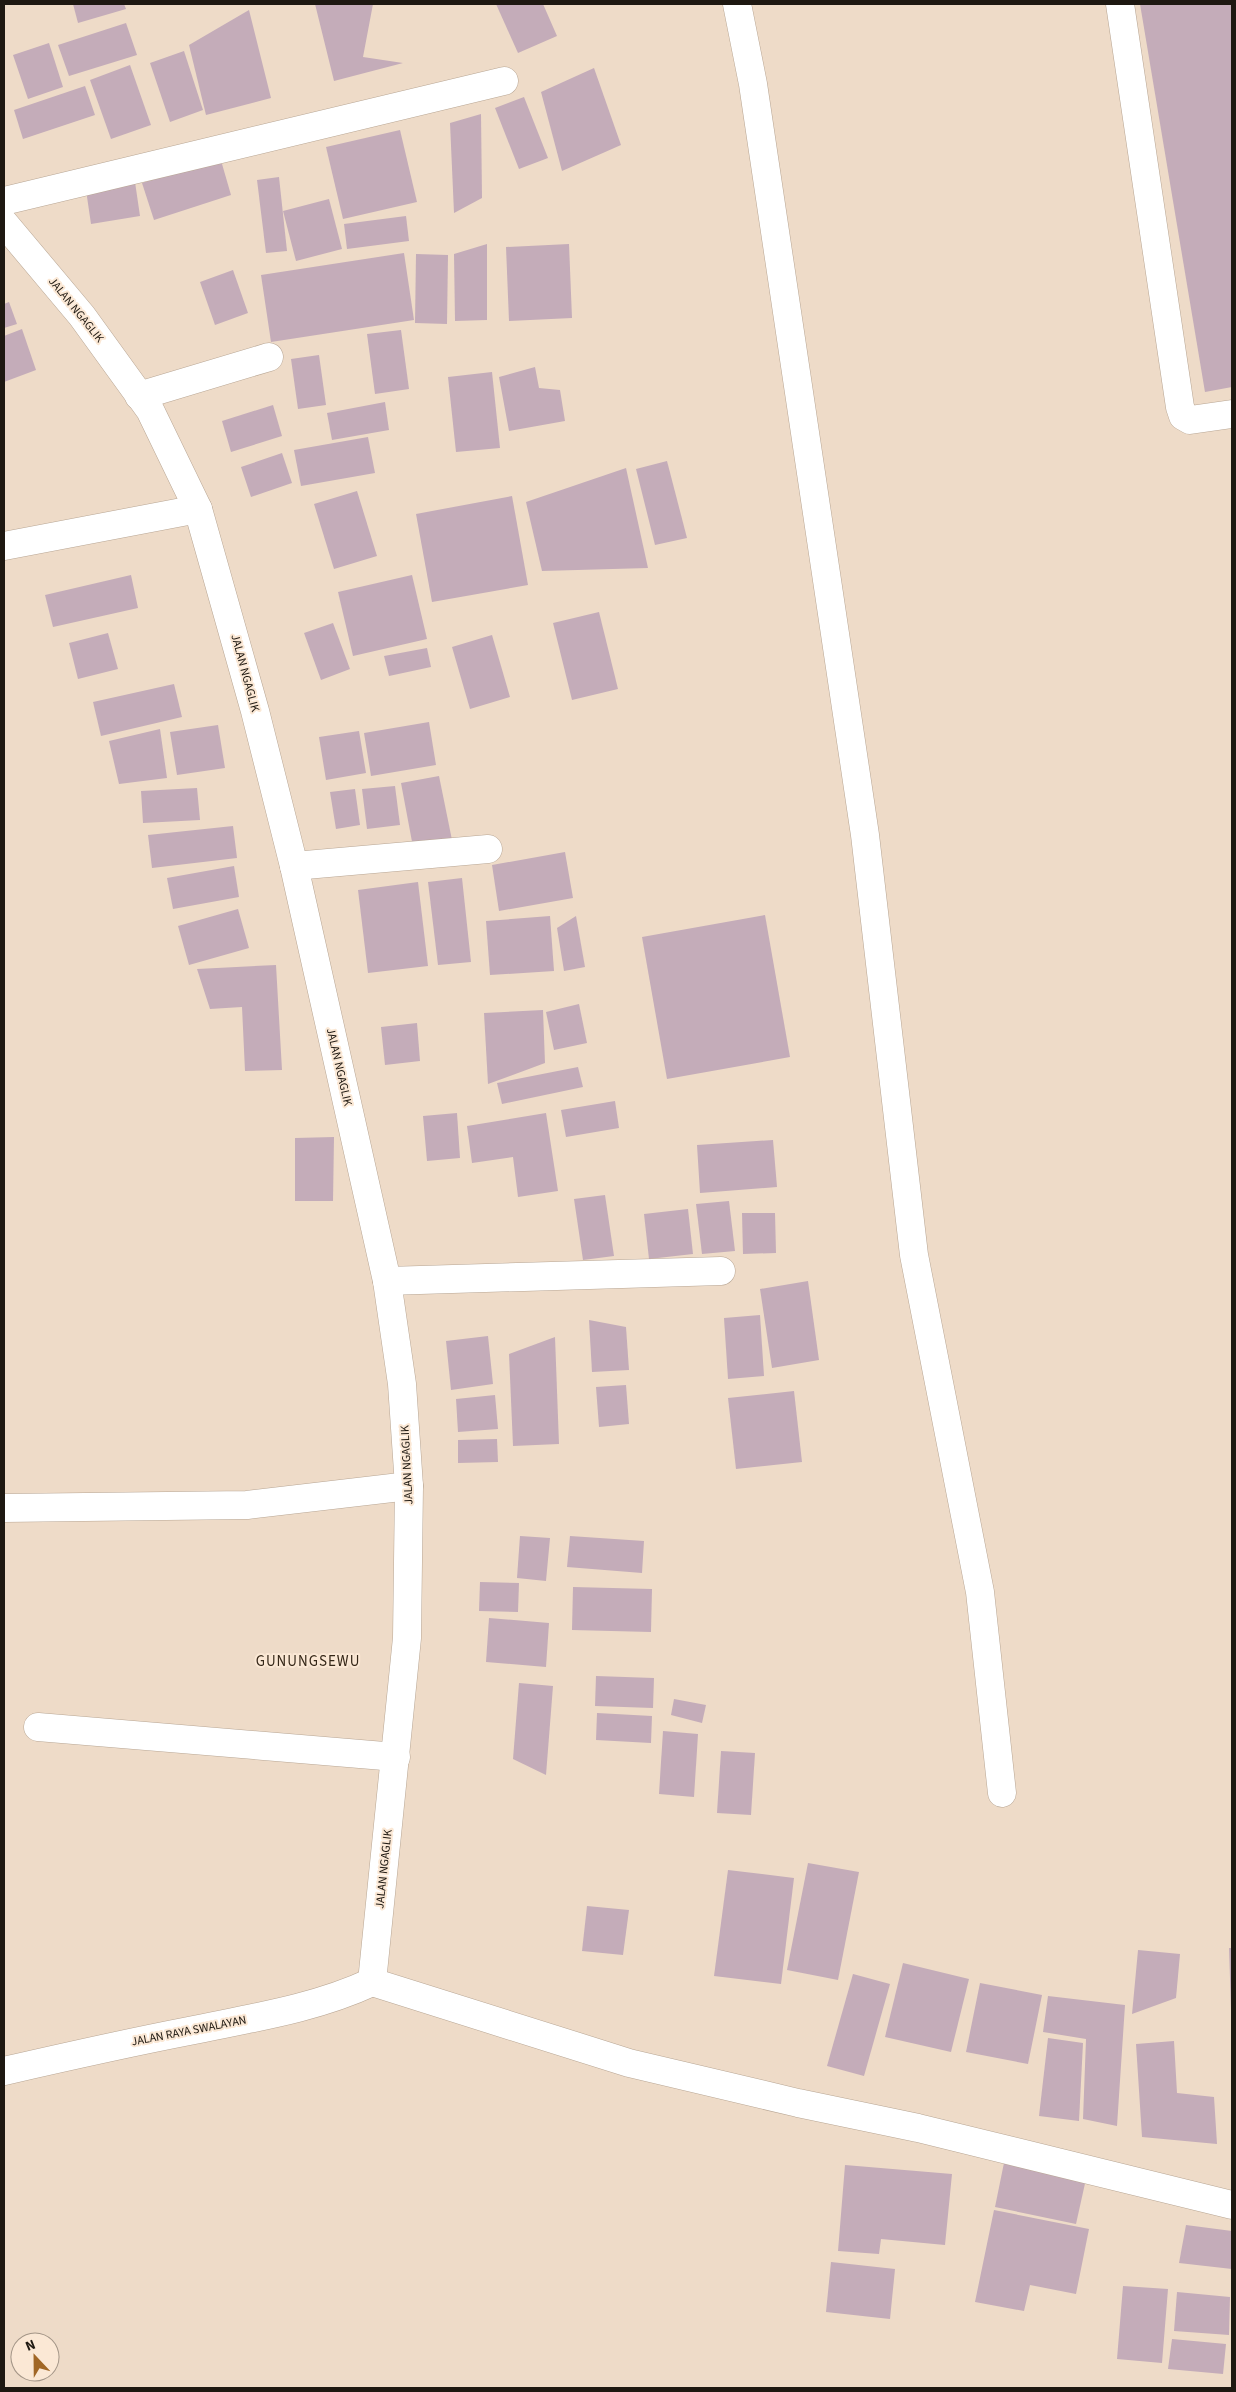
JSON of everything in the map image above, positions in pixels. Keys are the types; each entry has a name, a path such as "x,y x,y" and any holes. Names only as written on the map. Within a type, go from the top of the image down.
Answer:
{"street":[{"path":"737,4 753,84 865,835 914,1255 980,1592 1002,1793"},
{"path":"1120,4 1180,407 1183,416 1190,420 1232,414"},
{"path":"4,201 504,81"},
{"name":"JALAN NGAGLIK","path":"4,222 82,316 150,410 198,510 255,711 294,866 387,1281 402,1384 410,1486 407,1638 372,1982"},
{"path":"140,396 269,357"},
{"path":"4,546 198,510"},
{"path":"294,866 488,849"},
{"path":"387,1281 721,1271"},
{"path":"4,1508 247,1505 410,1486"},
{"path":"38,1727 396,1757"},
{"path":"372,1982 630,2063 798,2103 918,2128 1232,2205"},
{"name":"JALAN RAYA SWALAYAN","path":"4,2071 102,2048 281,2013 339,1997 372,1982"}],"building":[{"path":"73,4 124,4 126,9 78,23"},
{"path":"315,4 373,4 363,57 403,63 334,81"},
{"path":"496,4 543,4 557,36 518,53"},
{"path":"1140,4 1232,4 1232,387 1205,392"},
{"path":"249,10 271,98 206,115 189,45"},
{"path":"126,23 137,55 69,76 58,45"},
{"path":"49,43 63,87 28,99 13,55"},
{"path":"184,51 203,110 170,122 150,63"},
{"path":"130,65 151,125 111,139 90,80"},
{"path":"594,68 621,145 562,171 541,92"},
{"path":"85,86 95,115 23,139 14,110"},
{"path":"524,97 548,158 519,169 495,108"},
{"path":"481,114 482,198 454,213 450,123"},
{"path":"400,130 417,202 343,219 326,147"},
{"path":"220,157 231,195 154,220 142,183"},
{"path":"279,177 287,251 266,253 257,180"},
{"path":"135,182 140,216 91,224 86,190"},
{"path":"329,199 342,249 296,261 283,211"},
{"path":"406,216 409,241 347,249 344,224"},
{"path":"487,244 487,320 455,321 454,254"},
{"path":"569,244 572,318 509,321 506,247"},
{"path":"404,253 414,320 271,342 261,275"},
{"path":"416,254 448,255 447,324 415,323"},
{"path":"233,270 248,313 215,325 200,282"},
{"path":"9,302 17,324 4,328 4,304"},
{"path":"22,329 36,370 4,382 4,336"},
{"path":"401,330 409,389 375,394 367,334"},
{"path":"319,355 326,405 298,409 291,359"},
{"path":"535,367 539,388 560,390 565,421 509,431 499,377"},
{"path":"492,372 500,448 456,452 448,377"},
{"path":"385,402 389,430 332,440 327,413"},
{"path":"273,405 282,436 231,452 222,421"},
{"path":"368,437 375,473 301,486 294,450"},
{"path":"282,453 292,483 251,497 241,467"},
{"path":"667,461 687,538 655,545 636,469"},
{"path":"626,468 648,568 542,571 526,502"},
{"path":"357,491 377,556 334,569 314,504"},
{"path":"512,496 528,585 432,602 416,514"},
{"path":"131,575 138,608 53,627 45,595"},
{"path":"412,575 427,639 353,656 338,592"},
{"path":"599,612 618,689 572,700 553,623"},
{"path":"333,623 350,669 321,680 304,633"},
{"path":"108,633 118,669 78,679 69,643"},
{"path":"492,635 510,697 470,709 452,647"},
{"path":"427,648 431,667 389,676 384,656"},
{"path":"174,684 182,717 101,736 93,702"},
{"path":"429,722 436,765 371,776 364,733"},
{"path":"218,725 225,768 177,775 170,732"},
{"path":"160,729 167,778 119,784 109,741"},
{"path":"359,731 366,773 326,780 319,737"},
{"path":"439,776 452,840 413,847 401,783"},
{"path":"395,786 400,825 367,829 362,789"},
{"path":"197,788 200,820 143,823 141,791"},
{"path":"355,789 360,825 336,829 330,792"},
{"path":"233,826 237,858 152,868 148,835"},
{"path":"565,852 573,898 499,911 492,865"},
{"path":"234,866 239,897 173,909 167,878"},
{"path":"462,878 471,962 438,965 428,882"},
{"path":"418,882 428,966 368,973 358,890"},
{"path":"238,909 249,948 189,965 178,926"},
{"path":"765,915 790,1057 667,1079 642,937"},
{"path":"550,916 554,971 490,975 486,921"},
{"path":"576,916 585,967 564,971 557,928"},
{"path":"276,965 282,1070 245,1071 242,1007 210,1009 197,969"},
{"path":"579,1004 587,1043 554,1050 546,1012"},
{"path":"543,1010 545,1063 488,1084 484,1013"},
{"path":"417,1023 420,1061 385,1065 381,1027"},
{"path":"578,1067 583,1087 502,1104 497,1083"},
{"path":"615,1101 619,1128 566,1137 561,1110"},
{"path":"457,1113 460,1158 427,1161 423,1116"},
{"path":"546,1113 558,1191 518,1197 513,1157 472,1163 467,1126"},
{"path":"334,1137 333,1201 295,1201 295,1138"},
{"path":"773,1140 777,1187 700,1193 697,1145"},
{"path":"605,1195 614,1256 583,1260 574,1199"},
{"path":"729,1201 735,1251 702,1254 696,1204"},
{"path":"688,1209 693,1254 649,1259 644,1214"},
{"path":"742,1213 775,1213 776,1253 743,1254"},
{"path":"808,1281 819,1360 772,1368 760,1289"},
{"path":"760,1315 764,1376 728,1379 724,1318"},
{"path":"589,1320 626,1327 629,1370 592,1372"},
{"path":"488,1336 493,1384 451,1390 446,1341"},
{"path":"555,1337 559,1444 513,1446 509,1354"},
{"path":"626,1385 629,1424 599,1427 596,1387"},
{"path":"794,1391 802,1462 736,1469 728,1398"},
{"path":"495,1395 498,1429 458,1432 456,1399"},
{"path":"497,1439 498,1462 458,1463 458,1440"},
{"path":"520,1536 550,1538 546,1581 517,1578"},
{"path":"570,1536 644,1541 642,1573 567,1567"},
{"path":"480,1582 519,1583 518,1612 479,1611"},
{"path":"573,1587 652,1589 651,1632 572,1630"},
{"path":"489,1618 549,1623 546,1667 486,1662"},
{"path":"596,1676 654,1678 653,1708 595,1706"},
{"path":"519,1683 553,1686 546,1775 513,1759"},
{"path":"674,1699 706,1705 702,1723 671,1715"},
{"path":"597,1713 652,1716 651,1743 596,1740"},
{"path":"663,1731 698,1734 694,1797 659,1794"},
{"path":"721,1751 755,1753 751,1815 717,1813"},
{"path":"808,1863 859,1872 838,1980 787,1970"},
{"path":"728,1870 794,1878 781,1984 714,1976"},
{"path":"587,1906 629,1910 623,1955 582,1951"},
{"path":"1229,1948 1232,1948 1232,2009 1231,2009"},
{"path":"1138,1950 1180,1954 1176,1998 1132,2014"},
{"path":"903,1963 969,1979 951,2052 885,2037"},
{"path":"853,1974 890,1984 864,2076 827,2066"},
{"path":"980,1983 1042,1995 1028,2064 966,2052"},
{"path":"1048,1996 1125,2005 1117,2126 1083,2119 1086,2039 1043,2032"},
{"path":"1048,2038 1083,2043 1079,2121 1039,2116"},
{"path":"1174,2041 1177,2093 1214,2097 1217,2144 1142,2137 1136,2044"},
{"path":"1006,2153 1088,2170 1076,2224 995,2207"},
{"path":"845,2165 952,2174 945,2245 881,2239 879,2254 838,2251"},
{"path":"994,2210 1089,2229 1076,2294 1030,2285 1024,2311 975,2302"},
{"path":"1186,2225 1232,2231 1232,2269 1179,2263"},
{"path":"831,2262 895,2269 890,2319 826,2312"},
{"path":"1123,2286 1168,2289 1162,2363 1117,2359"},
{"path":"1177,2292 1230,2297 1229,2335 1174,2331"},
{"path":"1172,2339 1226,2344 1223,2374 1168,2369"}],"district":[{"name":"GUNUNGSEWU","path":"308,1661"}]}
